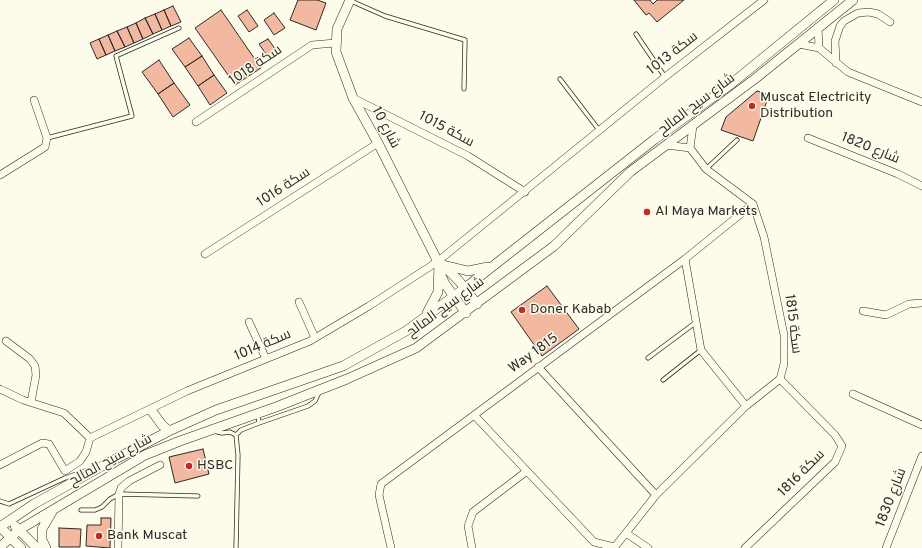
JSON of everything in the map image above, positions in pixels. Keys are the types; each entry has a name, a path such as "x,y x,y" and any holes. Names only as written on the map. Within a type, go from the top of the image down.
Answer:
{"street":[{"name":"شارع 10","path":"350,0 337,29 335,43 336,52 353,98 378,143 440,266 441,277 466,312"},
{"name":"سكة 1013","path":"440,266 525,192 664,76 764,0"},
{"name":"شارع سيح المالح","path":"0,527 34,504 104,464 169,431 216,410 343,366 406,332 425,316 495,265 655,139 731,84 834,0"},
{"name":"شارع سيح المالح","path":"0,547 18,530 145,455 320,389 416,348 554,246 630,172 693,126 853,0"},
{"path":"836,63 834,51 836,34 844,21 858,13 869,12 878,14 890,22"},
{"path":"818,27 819,48"},
{"name":"سكة 1018","path":"196,122 312,45 335,43"},
{"path":"799,44 819,48 848,72 922,102"},
{"name":"سكة 1015","path":"353,98 468,156 525,192"},
{"path":"0,175 45,147 47,138 34,100"},
{"path":"693,126 690,148 706,169 753,204"},
{"name":"1820 شارع","path":"808,138 898,174 922,186"},
{"name":"سكة 1016","path":"205,254 378,143"},
{"path":"666,145 690,148"},
{"name":"Way 1815","path":"391,548 379,495 380,484 685,259 753,204"},
{"name":"سكة 1815","path":"753,204 764,237 784,335 784,364 780,378"},
{"path":"685,259 701,350 746,406"},
{"path":"440,266 468,271 495,265"},
{"path":"440,266 465,288 477,304"},
{"path":"425,316 438,292 440,266"},
{"name":"سكة 1014","path":"90,438 188,391 315,338 440,266"},
{"path":"299,302 315,338"},
{"path":"864,311 886,315 909,304 922,302"},
{"path":"249,322 266,359"},
{"path":"6,341 30,359 35,366 36,375 31,402"},
{"path":"538,367 656,495"},
{"path":"474,415 594,542 614,548 656,495 746,406 780,378"},
{"name":"سكة 1816","path":"745,548 835,462 842,446 834,435 780,378"},
{"path":"0,389 31,402 64,413 90,438 86,452 80,461 65,471 49,444 42,442 0,465"},
{"path":"853,394 922,425"},
{"path":"151,410 162,425 169,431"},
{"name":"1830 شارع","path":"886,548 922,456"},
{"path":"118,548 119,494 121,488 129,481 160,465"},
{"path":"472,548 468,526 472,512 527,471"},
{"path":"46,548 42,540 42,529 53,510"},
{"path":"10,520 37,548"},
{"path":"0,527 21,548"},
{"path":"626,533 648,548"}],"lane":[{"path":"350,0 386,16 465,40 464,89"},
{"path":"47,138 132,116 116,56 179,28"},
{"path":"636,34 664,76"},
{"path":"560,79 599,130"},
{"path":"706,169 737,140"},
{"path":"648,358 696,322"},
{"path":"663,380 701,350"},
{"path":"236,435 241,430 308,406 315,402 320,389"},
{"path":"258,413 259,423"},
{"path":"211,430 222,434 230,432 236,435"},
{"path":"236,435 238,455 236,548"},
{"path":"1,503 9,504 15,502 65,478 104,464"},
{"path":"81,510 95,510 102,507 110,499 119,494 198,496"}],"building":[{"path":"298,0 317,0 326,3 316,30 290,20"},
{"path":"634,0 650,0 653,4 657,0 684,0 657,22 649,13 646,15"},
{"path":"173,6 181,22 171,26 164,10"},
{"path":"164,10 171,26 162,30 155,14"},
{"path":"221,10 261,68 235,85 195,28"},
{"path":"247,10 258,26 249,32 238,16"},
{"path":"274,13 285,28 274,35 264,20"},
{"path":"155,14 162,30 153,34 145,18"},
{"path":"145,18 153,34 143,39 136,23"},
{"path":"136,23 143,39 134,43 127,27"},
{"path":"127,27 134,43 125,47 117,31"},
{"path":"117,31 125,47 115,51 108,35"},
{"path":"108,35 115,51 106,55 99,39"},
{"path":"189,38 202,56 185,67 172,49"},
{"path":"99,39 106,55 97,59 90,43"},
{"path":"268,39 279,54 270,60 259,44"},
{"path":"202,56 214,75 198,86 185,67"},
{"path":"159,60 174,83 158,94 142,72"},
{"path":"214,75 227,93 210,105 198,86"},
{"path":"174,83 190,105 173,117 158,94"},
{"name":"Muscat Electricity Distribution","path":"757,91 769,95 753,141 721,130 726,117"},
{"path":"547,286 579,329 542,356 511,312"},
{"name":"HSBC","path":"203,449 209,474 175,483 169,457"},
{"name":"Bank Muscat","path":"101,518 111,518 110,548 86,546 87,525 101,525"},
{"path":"59,528 81,529 80,547 59,547"}],"place":[{"name":"Muscat Electricity Distribution","path":"752,106"},
{"name":"Al Maya Markets","path":"647,212"},
{"name":"Doner Kabab","path":"522,310"},
{"name":"HSBC","path":"189,466"},
{"name":"Bank Muscat","path":"99,536"}]}
